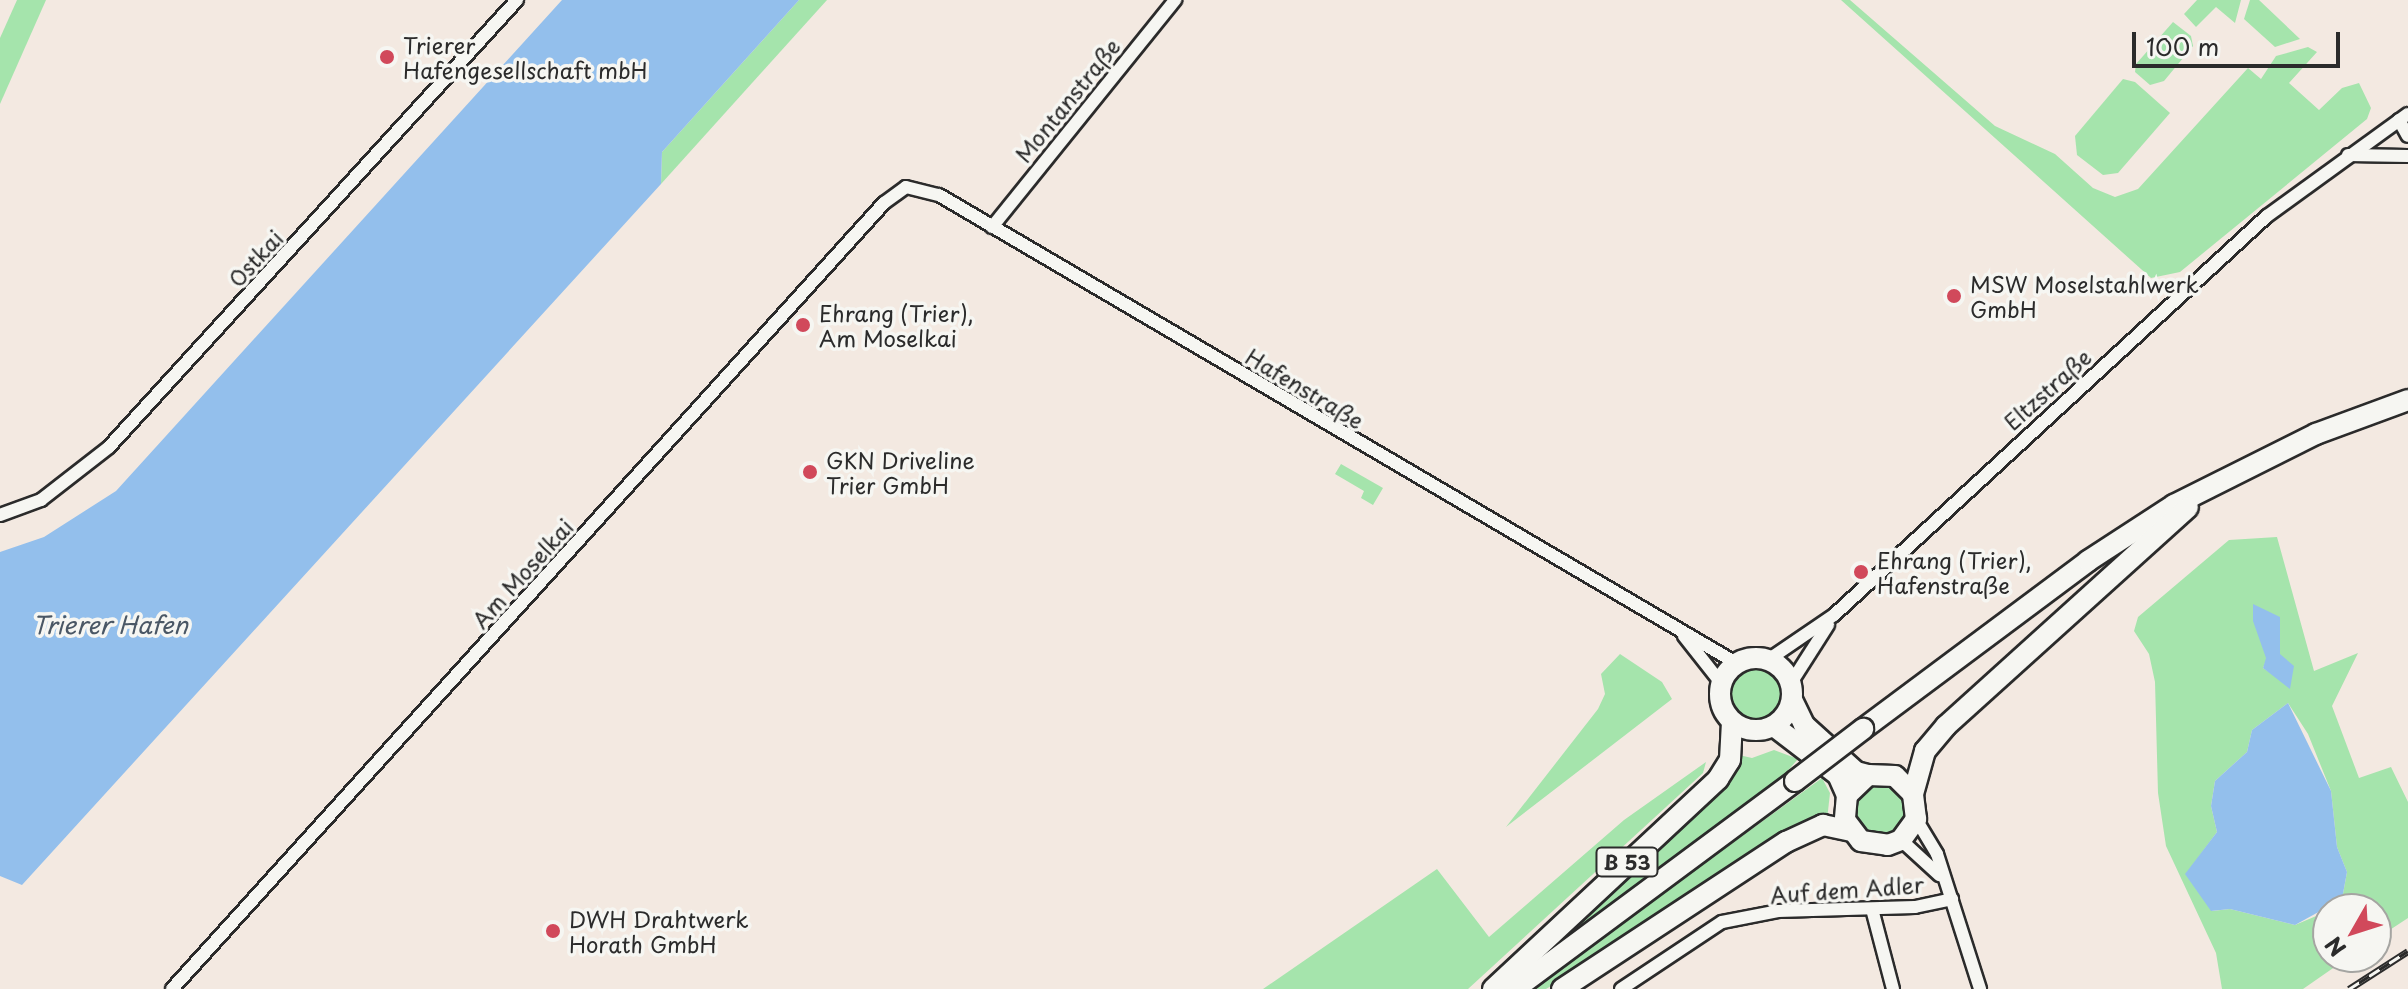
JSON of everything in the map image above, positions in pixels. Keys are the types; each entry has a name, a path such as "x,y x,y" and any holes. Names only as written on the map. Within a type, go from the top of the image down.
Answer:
{"main road":[{"name":"B 53","path":"1515,989 2088,561 2216,482 2316,434 2408,400"},
{"path":"1562,989 1786,842 1823,825 1851,831 1874,846 1901,840 1916,819 1913,794 1925,751 1946,726 2216,482"},
{"path":"1721,683 1736,663 1768,660 1791,692 1804,725 1856,772 1895,776 1913,794"},
{"name":"B 53","path":"1493,989 1718,779 1730,760 1732,722 1721,705 1721,683"},
{"path":"1774,726 1791,692"},
{"path":"1732,722 1753,730 1774,726 1823,759 1838,775 1847,795 1845,820 1851,831"},
{"path":"1847,795 1868,775"}],"street":[{"name":"Ostkai","path":"0,515 41,500 109,447 517,0"},
{"name":"Montanstraße","path":"992,227 1175,0"},
{"path":"2404,117 2408,136"},
{"name":"Eltzstraße","path":"1768,660 1834,615 2228,250 2348,155 2404,117"},
{"path":"2348,155 2408,156"},
{"name":"Hafenstraße","path":"906,187 928,189 1736,663"},
{"name":"Am Moselkai","path":"172,989 884,203 906,187"},
{"name":"Eltzstraße","path":"1791,692 1834,615"},
{"name":"Hafenstraße","path":"1682,633 1721,683"},
{"path":"1916,819 1937,854 1980,989"},
{"path":"1901,840 1936,869 1952,899"},
{"name":"Auf dem Adler","path":"1621,989 1722,922 1778,911 1872,909 1952,899"},
{"path":"1872,909 1893,989"}],"green space":[{"path":"17,0 46,0 0,104 0,38"},
{"path":"799,0 827,0 661,184 662,152"},
{"path":"1841,0 1850,0 1995,126 2055,154 2093,188 2115,197 2138,189 2248,68 2261,79 2276,56 2308,47 2317,52 2289,83 2319,110 2342,88 2359,83 2371,108 2367,119 2180,272 2151,278"},
{"path":"2197,0 2241,0 2235,23 2216,7 2196,27 2184,14"},
{"path":"2250,0 2259,0 2300,39 2275,47 2244,19"},
{"path":"2173,22 2191,36 2193,46 2164,81 2150,85 2135,72 2136,64"},
{"path":"2123,79 2135,82 2170,113 2118,173 2103,175 2077,155 2075,136"},
{"path":"1341,464 1383,488 1373,505 1361,498 1364,491 1335,474"},
{"path":"2277,537 2314,671 2358,653 2332,706 2359,778 2391,767 2408,802 2408,918 2392,928 2392,893 2343,893 2347,872 2337,847 2331,791 2308,734 2288,703 2252,730 2247,752 2215,781 2211,806 2217,832 2186,874 2212,911 2230,909 2295,925 2312,918 2312,973 2326,973 2303,989 2222,989 2216,953 2166,846 2158,793 2155,682 2149,654 2134,631 2138,617 2229,540","holes":["2280,617 2280,654 2272,674 2263,668 2267,658 2258,626"]},
{"path":"1620,654 1662,682 1672,699 1506,827 1598,709 1605,694 1601,674"},
{"path":"1756,668 1775,676 1783,695 1775,714 1756,722 1737,714 1729,695 1737,676"},
{"path":"1774,750 1798,759 1784,775 1510,983 1739,755 1752,758"},
{"path":"1706,762 1703,773 1468,989 1263,989 1437,869 1489,937 1624,820"},
{"path":"1822,778 1830,793 1827,820 1546,989 1531,989"},
{"path":"1881,782 1900,790 1908,809 1900,828 1881,836 1862,828 1854,809 1862,790"}],"water":[{"name":"Trierer Hafen","path":"562,0 799,0 662,152 661,184 22,885 0,876 0,552 44,537 116,491"},
{"path":"2253,604 2280,617 2280,654 2294,666 2290,689 2263,668 2266,658 2253,621"},
{"path":"2288,703 2331,791 2337,847 2347,872 2343,893 2312,893 2312,916 2295,925 2230,909 2211,911 2185,874 2217,832 2211,806 2215,781 2247,752 2252,730"}],"railway":[{"path":"2349,989 2408,951"}],"place":[{"name":"Trierer Hafengesellschaft mbH","path":"387,57"},
{"name":"MSW Moselstahlwerk GmbH","path":"1954,296"},
{"name":"Ehrang (Trier), Am Moselkai","path":"803,325"},
{"name":"GKN Driveline Trier GmbH","path":"810,472"},
{"name":"Ehrang (Trier), Hafenstraße","path":"1861,572"},
{"name":"DWH Drahtwerk Horath GmbH","path":"553,931"}]}
